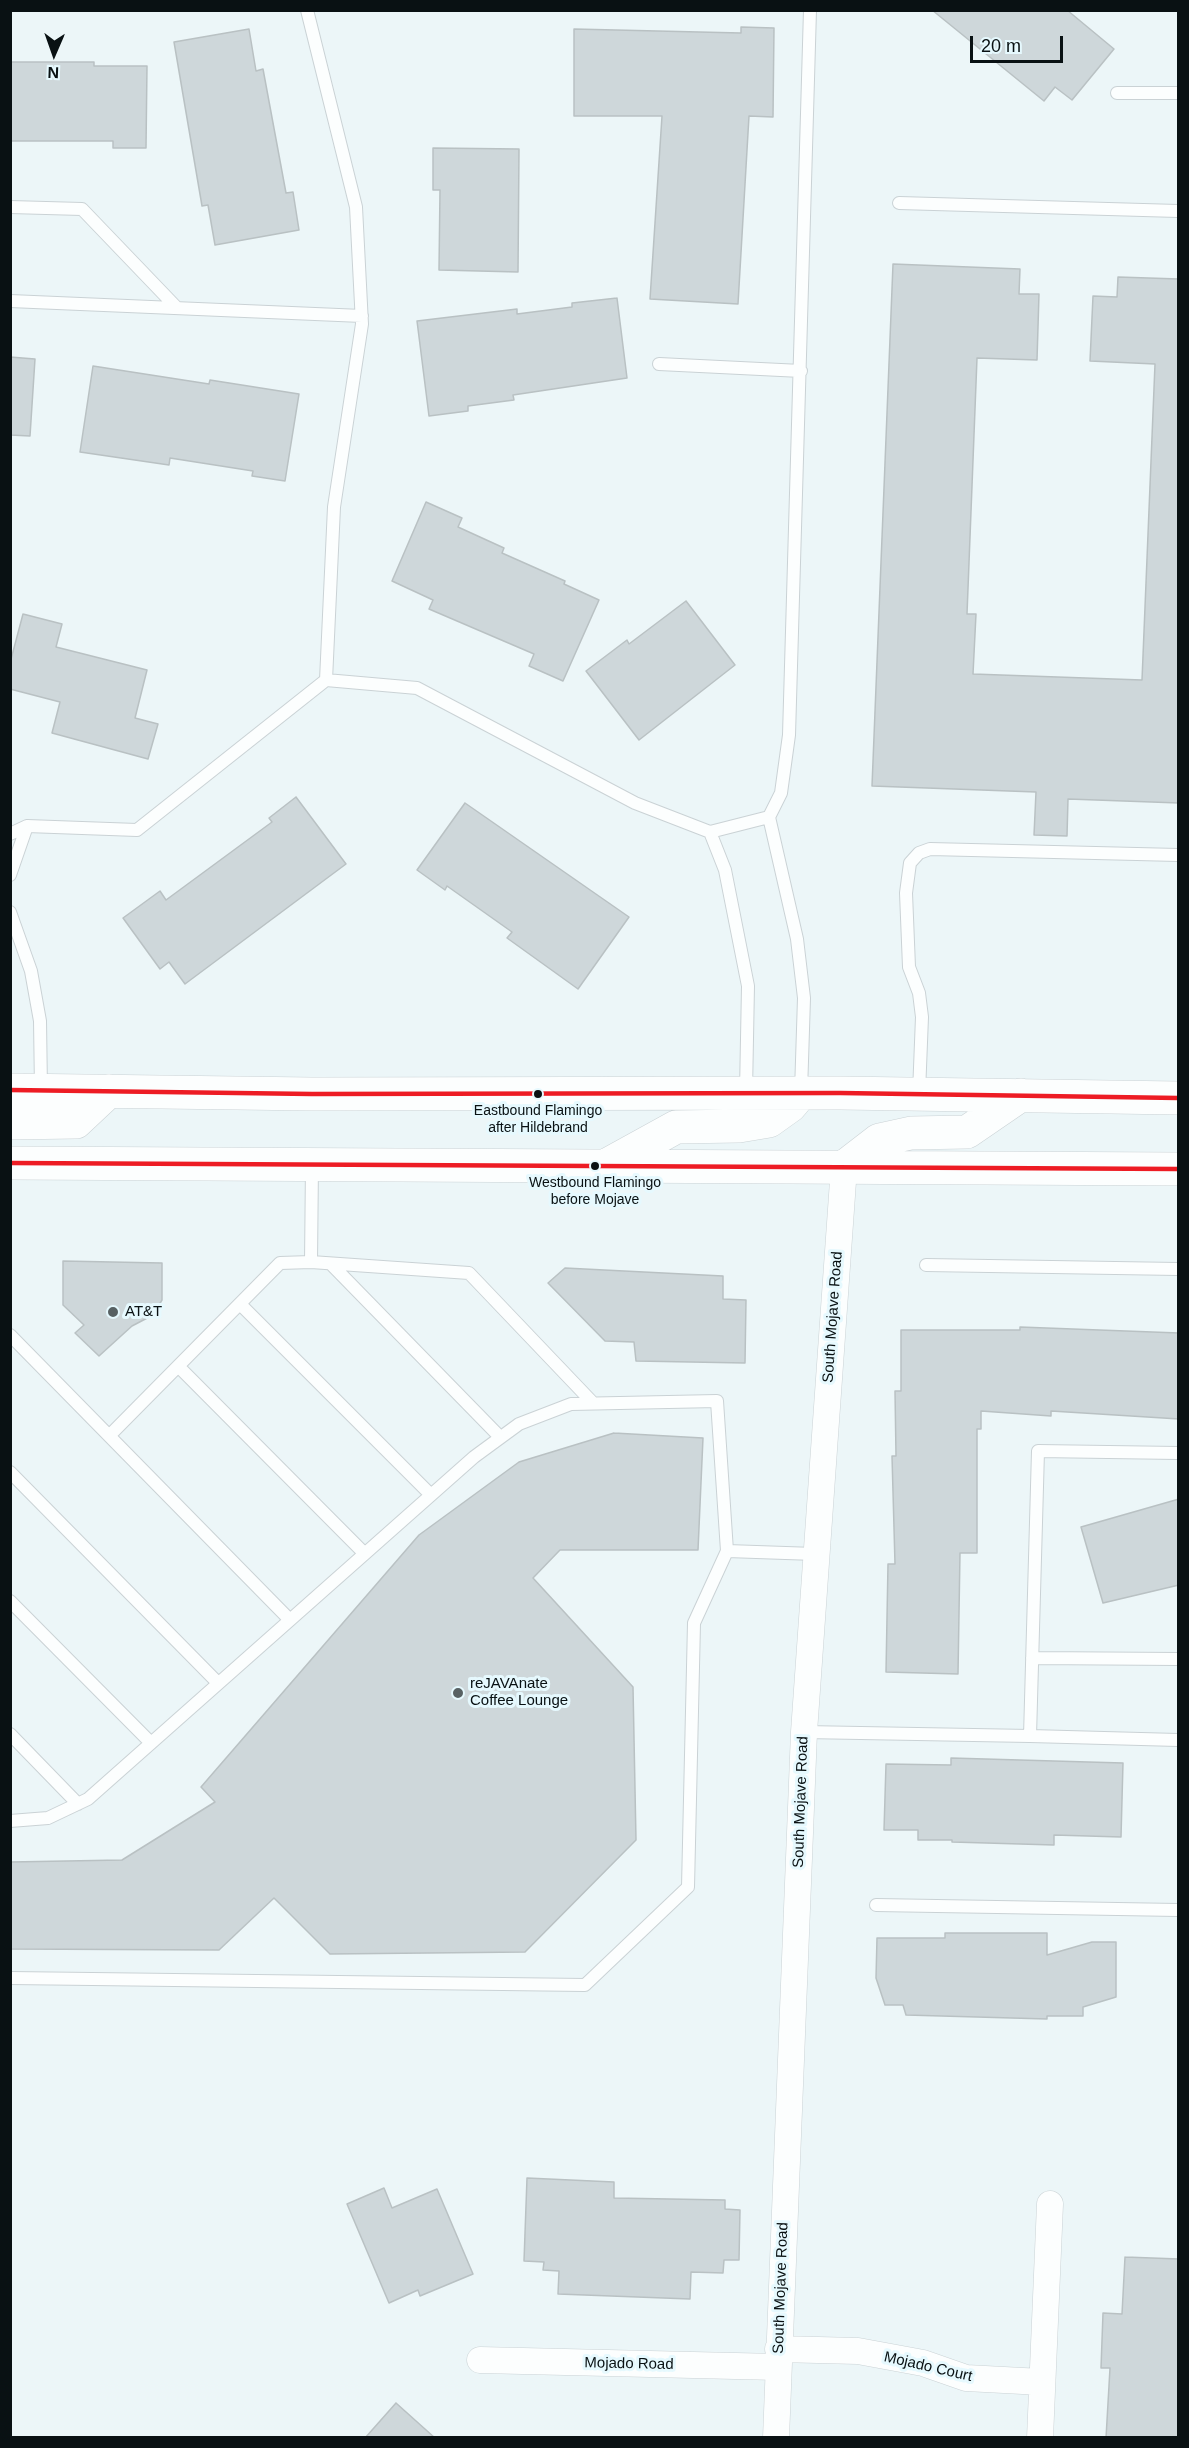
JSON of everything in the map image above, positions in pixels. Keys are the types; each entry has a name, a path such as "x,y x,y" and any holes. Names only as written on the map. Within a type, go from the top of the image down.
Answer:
{"main road":[{"path":"26,1090 746,1095 801,1093 1179,1098"},
{"path":"10,1123 76,1122 109,1091"},
{"path":"606,1166 676,1127 739,1126 769,1121 790,1106 801,1093"},
{"path":"844,1167 879,1140 911,1133 967,1132 1022,1095"},
{"path":"10,1163 1179,1169"}],"street":[{"name":"South Mojave Road","path":"776,2438 804,1732 844,1167"},
{"path":"1040,2438 1050,2204"},
{"name":"Mojado Court","path":"778,2358 858,2351 923,2363 966,2378 1042,2382"},
{"name":"Mojado Road","path":"480,2360 778,2358"}],"lane":[{"path":"307,10 356,207 362,316 334,507 326,680"},
{"path":"801,1093 802,986 797,939 769,817 782,793 789,735 810,10"},
{"path":"1117,93 1179,93"},
{"path":"899,203 1179,211"},
{"path":"10,207 82,209 177,308"},
{"path":"10,301 362,316"},
{"path":"659,364 801,371"},
{"path":"10,834 27,826 137,830 326,680 417,688 635,803 710,832 769,817"},
{"path":"10,875 27,826"},
{"path":"710,832 725,870 748,986 746,1095"},
{"path":"919,1094 922,1017 919,993 909,967 906,893 909,863 919,854 930,849 1179,855"},
{"path":"10,912 31,972 40,1021 26,1090"},
{"path":"311,1262 312,1164"},
{"path":"109,1436 280,1263 311,1262 469,1273 592,1403"},
{"path":"331,1264 500,1437"},
{"path":"926,1265 1179,1269"},
{"path":"240,1304 431,1495"},
{"path":"10,1335 289,1619"},
{"path":"178,1366 364,1553"},
{"path":"10,1821 48,1818 88,1799 364,1553 500,1437 519,1424 571,1404 717,1401 728,1551 694,1623 688,1887 585,1985 10,1978"},
{"path":"1030,1736 1038,1451 1179,1453"},
{"path":"10,1472 218,1683"},
{"path":"728,1551 815,1554"},
{"path":"10,1601 151,1743"},
{"path":"1032,1658 1179,1659"},
{"path":"804,1732 1179,1740"},
{"path":"10,1734 78,1804"},
{"path":"876,1905 1179,1911"}],"building":[{"path":"932,10 1067,10 1114,49 1072,100 1055,87 1044,101"},
{"path":"741,27 774,28 773,117 749,116 738,304 650,299 662,116 574,116 574,29 741,33"},
{"path":"249,29 256,71 263,69 286,193 293,192 299,230 215,245 208,205 202,206 174,42"},
{"path":"10,62 94,62 94,66 147,66 146,148 113,148 113,141 10,141"},
{"path":"433,148 519,149 518,272 439,270 440,190 433,190"},
{"path":"893,264 1020,269 1019,294 1039,294 1037,360 977,358 967,614 976,614 973,674 1142,680 1155,364 1090,361 1093,296 1117,297 1118,277 1179,279 1179,803 1068,799 1067,836 1034,835 1036,792 872,786"},
{"path":"617,298 627,378 513,395 514,400 468,406 468,411 429,416 417,321 517,309 517,314 572,307 572,303"},
{"path":"10,357 35,359 30,436 10,435"},
{"path":"93,366 209,384 210,380 299,394 285,481 252,476 253,471 170,458 169,465 80,452"},
{"path":"426,502 462,518 458,527 504,548 502,553 565,581 564,584 599,600 563,681 529,666 534,654 429,609 433,600 392,581"},
{"path":"686,601 735,665 639,740 586,671 627,640 629,644"},
{"path":"23,614 62,624 56,647 147,670 135,718 158,724 148,759 52,733 60,702 10,689 10,663"},
{"path":"296,797 346,864 185,984 169,962 160,969 123,918 160,891 166,900 272,822 269,818"},
{"path":"465,803 629,917 578,989 507,938 512,932 447,886 445,890 417,870"},
{"name":"AT&T","path":"63,1261 162,1263 162,1300 153,1315 132,1326 99,1356 75,1333 84,1325 63,1305"},
{"path":"565,1268 723,1276 723,1299 746,1300 745,1363 636,1361 634,1342 605,1341 548,1283"},
{"path":"1020,1327 1179,1333 1179,1419 1051,1411 1051,1416 981,1411 981,1429 977,1429 977,1553 960,1553 958,1674 886,1672 888,1564 895,1564 892,1456 896,1456 895,1391 901,1391 901,1330 1020,1330"},
{"name":"reJAVAnate Coffee Lounge","path":"614,1433 703,1438 698,1550 560,1550 533,1578 633,1687 636,1840 525,1952 330,1954 274,1898 219,1950 10,1949 10,1862 122,1860 215,1802 201,1787 419,1535 519,1462"},
{"path":"1179,1499 1179,1585 1103,1603 1081,1527"},
{"path":"951,1758 1123,1763 1121,1837 1054,1835 1054,1845 952,1842 952,1840 918,1840 918,1830 884,1830 886,1764 951,1765"},
{"path":"945,1933 1047,1933 1047,1955 1092,1942 1116,1942 1116,1997 1083,2007 1083,2016 1047,2016 1047,2019 906,2015 903,2005 885,2005 876,1978 877,1938 945,1938"},
{"path":"527,2178 614,2182 614,2198 725,2200 725,2209 740,2210 739,2260 724,2260 723,2273 691,2272 690,2299 558,2294 559,2271 543,2270 544,2262 524,2261"},
{"path":"384,2188 392,2208 437,2189 473,2274 420,2296 418,2290 389,2303 347,2204"},
{"path":"1125,2257 1179,2259 1179,2438 1106,2438 1110,2368 1101,2368 1103,2313 1122,2314"},
{"path":"396,2403 435,2438 365,2438"}],"transit line":[{"path":"10,1090 312,1094 840,1093 1178,1098"},
{"path":"10,1163 1178,1169"}],"place":[{"name":"Eastbound Flamingo after Hildebrand","path":"538,1094"},
{"name":"Westbound Flamingo before Mojave","path":"595,1166"},
{"name":"AT&T","path":"113,1312"},
{"name":"reJAVAnate Coffee Lounge","path":"458,1693"}]}
